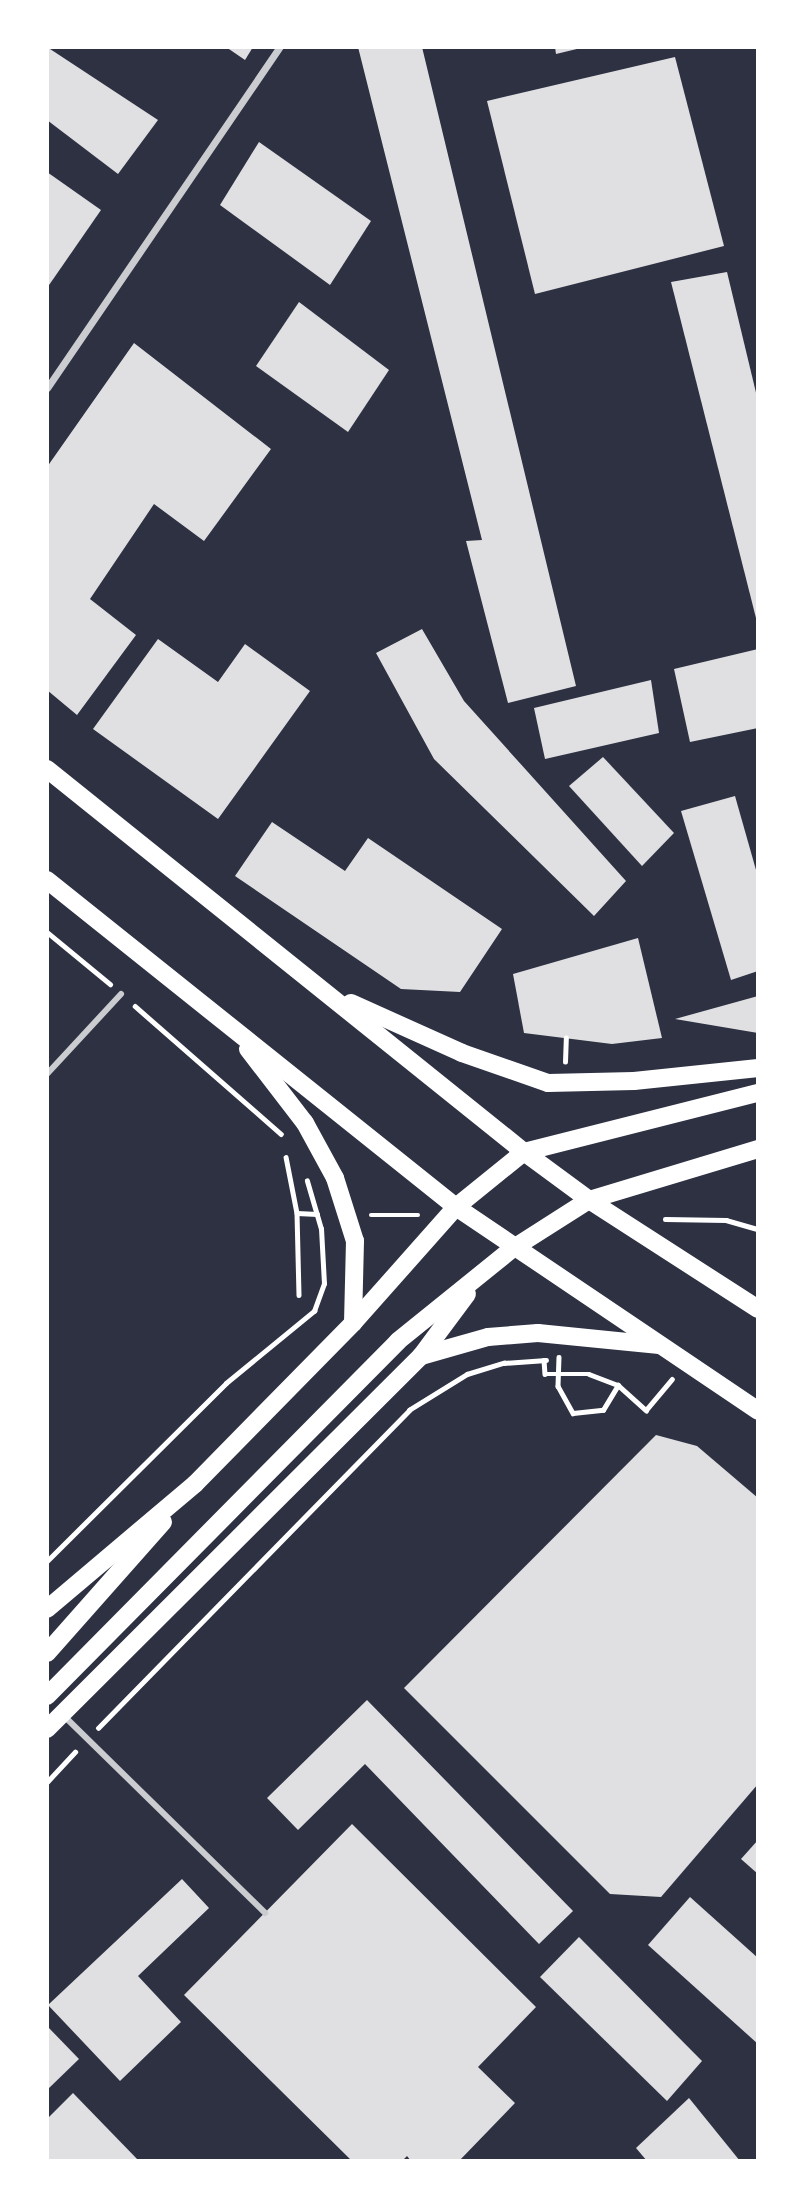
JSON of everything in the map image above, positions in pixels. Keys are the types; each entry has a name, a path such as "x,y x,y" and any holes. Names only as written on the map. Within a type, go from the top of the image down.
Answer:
{"main road":[{"path":"47,769 524,1152 589,1200 758,1310"},
{"path":"47,880 512,1249 663,1345 758,1411"},
{"path":"330,994 462,1053 548,1083 634,1081 758,1068"},
{"path":"231,1027 305,1123 335,1178 355,1241 353,1323"},
{"path":"50,1651 195,1484 353,1323 456,1207 524,1152 758,1093"},
{"path":"47,1696 398,1341 512,1249 589,1200 758,1149"},
{"path":"47,1729 421,1356 484,1272"},
{"path":"421,1356 488,1337 538,1333 663,1345"},
{"path":"47,1609 195,1484"}],"street":[{"path":"47,388 280,47"},
{"path":"47,1074 121,994"},
{"path":"62,1714 265,1913"}],"path":[{"path":"47,932 286,1139"},
{"path":"566,1038 564,1064 575,1066"},
{"path":"292,1151 298,1163"},
{"path":"286,1157 297,1213 299,1295"},
{"path":"47,1561 226,1383 314,1311 324,1284 321,1229 304,1176"},
{"path":"726,1220 758,1229"},
{"path":"47,1782 409,1410 467,1374 504,1363 569,1358"},
{"path":"544,1360 545,1374 589,1374 618,1385 646,1410 658,1399"},
{"path":"558,1386 573,1413 589,1413 603,1410 618,1385"}],"building":[{"path":"47,47 158,120 118,174 47,120"},
{"path":"226,47 253,47 245,60"},
{"path":"358,47 422,47 576,686 508,703 466,541 482,540"},
{"path":"555,47 581,47 581,48 556,54"},
{"path":"675,57 724,246 535,294 487,101"},
{"path":"259,142 371,221 330,285 220,205"},
{"path":"47,172 101,210 47,288"},
{"path":"727,272 758,401 757,622 671,282"},
{"path":"299,302 389,370 348,432 256,366"},
{"path":"134,343 271,449 204,541 154,504 90,599 136,635 77,715 47,690 47,467"},
{"path":"422,629 464,701 626,881 594,916 434,759 376,653"},
{"path":"158,639 218,682 245,644 310,691 218,819 93,729"},
{"path":"758,649 758,728 690,742 674,669"},
{"path":"651,680 659,733 545,759 534,708"},
{"path":"603,757 674,833 642,866 569,786"},
{"path":"735,796 758,877 758,971 731,980 681,811"},
{"path":"272,822 345,871 368,838 502,929 460,992 401,989 235,876"},
{"path":"638,938 662,1038 612,1044 524,1033 513,974"},
{"path":"758,996 758,1033 675,1019"},
{"path":"656,1435 697,1446 758,1498 758,1784 661,1897 610,1894 404,1688"},
{"path":"367,1700 573,1911 539,1944 365,1764 298,1830 267,1798"},
{"path":"352,1824 536,2007 478,2067 515,2103 459,2161 411,2161 407,2156 402,2161 352,2161 184,1995"},
{"path":"758,1840 758,1874 741,1859"},
{"path":"182,1879 209,1908 138,1976 181,2022 120,2081 48,2005"},
{"path":"690,1897 758,1958 758,2044 648,1945"},
{"path":"579,1937 702,2061 667,2101 540,1977"},
{"path":"47,2026 79,2059 47,2090"},
{"path":"73,2093 139,2161 47,2161 47,2119"},
{"path":"689,2098 740,2161 647,2161 636,2148"}]}
